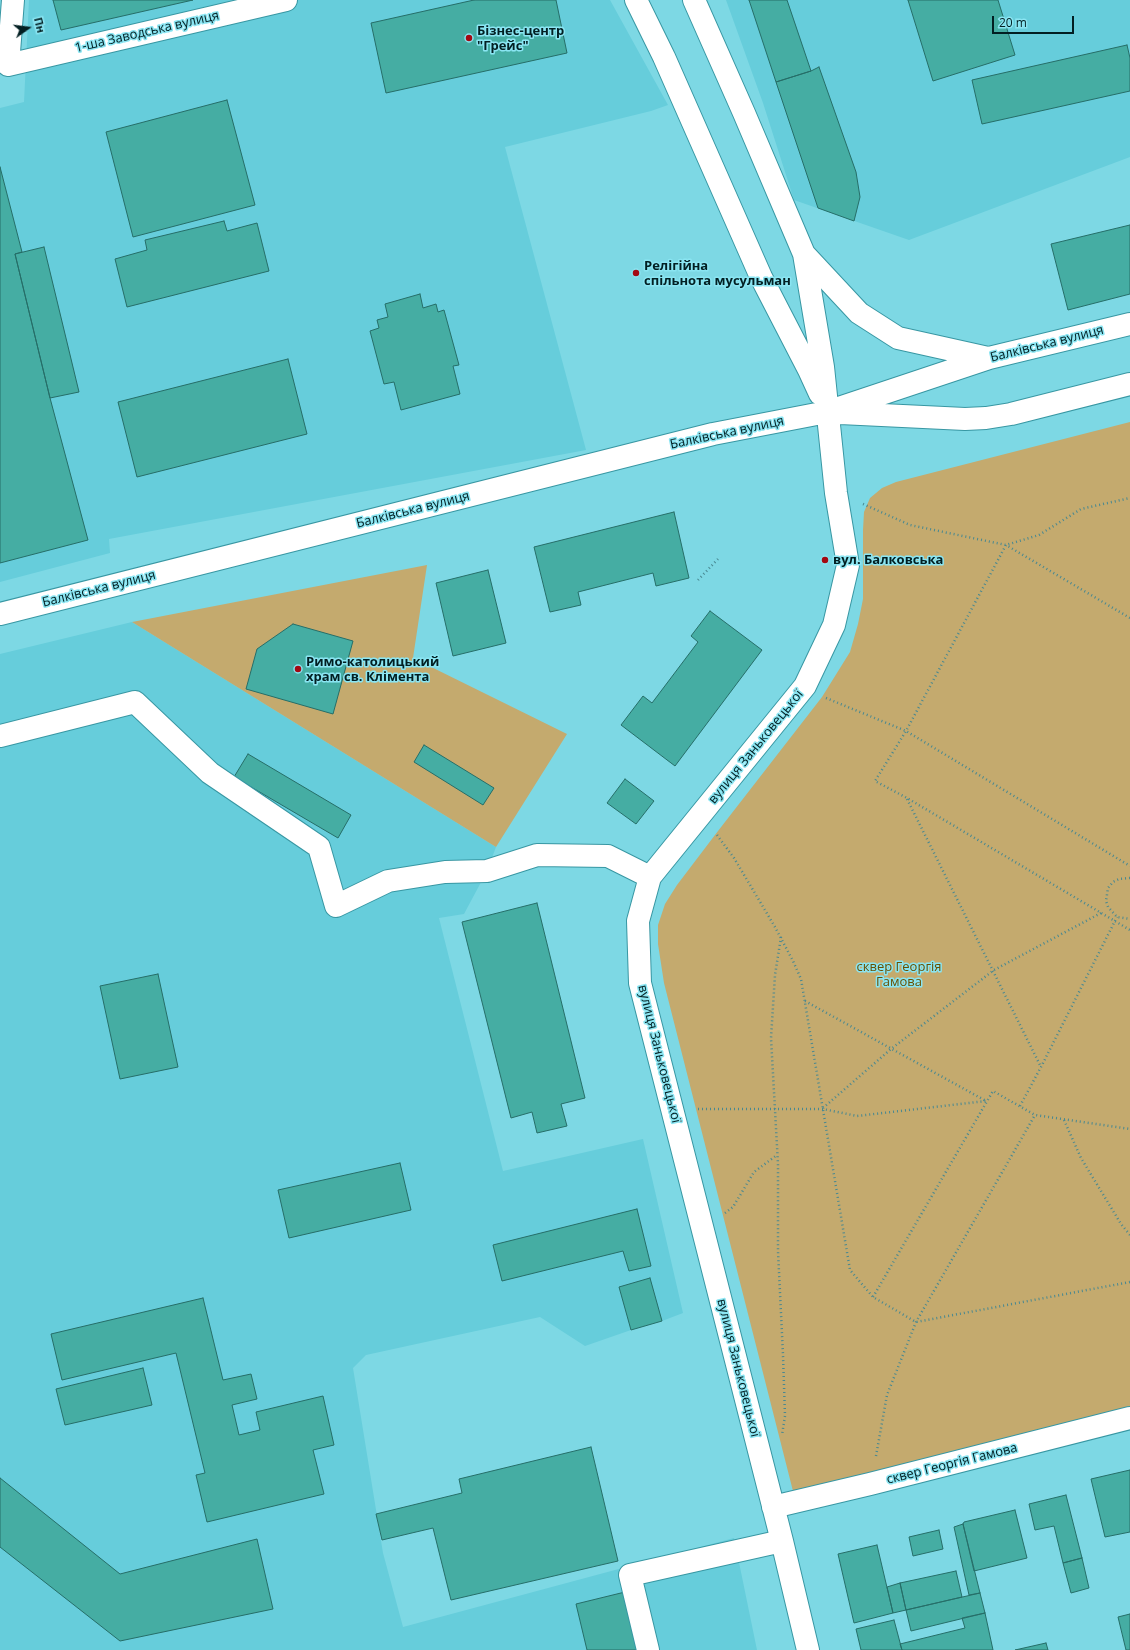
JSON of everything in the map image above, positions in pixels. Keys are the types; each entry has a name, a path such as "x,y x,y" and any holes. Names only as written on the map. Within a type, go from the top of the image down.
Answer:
{"street":[{"name":"1-ша Заводська вулиця","path":"13,0 8,65 286,0"},
{"path":"636,0 664,57 761,277 809,370 827,412"},
{"path":"694,0 804,254 858,313 898,338 988,358"},
{"name":"вулиця Заньковецької","path":"804,254 823,367 836,492 848,565 834,625 805,686 650,877 638,921 640,983 782,1540 808,1650"},
{"name":"Балківська вулиця","path":"0,614 713,434 827,412 988,358 1130,324"},
{"name":"Балківська вулиця","path":"827,412 965,419 986,418 1011,414 1130,384"},
{"path":"0,736 135,702 210,773 319,847 336,906 388,881 445,872 488,871 537,855 608,856 650,877"},
{"name":"сквер Георгія Гамова","path":"773,1507 1130,1418"},
{"path":"648,1650 630,1576 782,1540"}],"path":[{"path":"836,492 910,525 1006,545 1130,618"},
{"path":"1130,498 1081,509 1039,535 1006,545 906,731 875,781 907,798 1130,930"},
{"path":"698,580 718,559"},
{"path":"805,686 822,697 906,731 1130,866"},
{"path":"907,798 1041,1067"},
{"path":"702,814 734,858 781,936 801,979 850,1270 873,1297 916,1322 1130,1282"},
{"path":"1130,878 1119,879 1113,882 1108,888 1106,901 1112,912 1117,917 1130,919"},
{"path":"823,1109 891,1049 994,970 1101,913"},
{"path":"1020,1106 1117,917"},
{"path":"781,936 775,974 771,1038 777,1155 778,1251 785,1416 782,1439"},
{"path":"804,1001 986,1101"},
{"path":"873,1297 992,1090 1035,1115 1130,1129"},
{"path":"672,1110 823,1109 857,1116 986,1101"},
{"path":"870,1484 887,1395 916,1322 1035,1115"},
{"path":"1064,1120 1081,1158 1121,1224 1130,1235"},
{"path":"703,1230 733,1207 754,1172 777,1155"}],"shaded area":[{"path":"29,0 610,0 668,105 651,111 505,147 586,450 109,539 110,553 0,582 0,108 24,102"},
{"path":"726,0 1130,0 1130,157 909,240 794,200 763,103"},
{"path":"132,622 496,847 487,871 464,914 439,918 503,1171 643,1139 683,1313 585,1346 540,1317 366,1355 353,1368 383,1553 403,1627 734,1538 757,1650 0,1650 0,654"}],"green space":[{"name":"сквер Георгія Гамова","path":"1130,422 1130,1407 795,1499 664,983 658,944 658,925 665,904 677,885 822,697 850,652 863,599 864,512 870,498 882,488 896,482"},
{"path":"427,565 413,658 567,734 496,847 132,622"}],"building":[{"path":"53,0 193,0 61,30"},
{"name":"Бізнес-центр \"Грейс\"","path":"474,0 556,0 567,53 386,93 371,23"},
{"path":"749,0 787,0 811,71 776,82"},
{"path":"908,0 998,0 1015,55 933,81"},
{"path":"1127,45 1130,58 1130,91 982,124 972,80"},
{"path":"819,67 856,172 860,197 854,221 818,208 776,82"},
{"path":"227,100 255,205 133,237 106,132"},
{"path":"0,167 22,252 15,254 50,398 88,540 0,563"},
{"path":"224,221 227,231 257,223 269,271 127,307 115,259 147,250 145,240"},
{"path":"1130,225 1130,294 1068,310 1051,244"},
{"path":"44,247 79,392 50,398 15,254"},
{"path":"420,294 423,308 436,304 438,312 444,310 459,365 453,366 460,394 401,410 394,382 384,384 370,331 379,328 377,320 388,317 385,304"},
{"path":"288,359 307,434 137,477 118,402"},
{"path":"674,512 689,578 656,586 653,573 578,592 581,605 550,612 534,547"},
{"path":"488,570 506,643 453,656 436,583"},
{"path":"710,611 762,650 675,766 621,725 643,696 652,703 698,642 691,636"},
{"name":"Римо-католицький храм св. Клімента","path":"293,624 353,641 333,714 246,689 257,649"},
{"path":"424,745 494,788 483,805 414,762"},
{"path":"248,754 351,815 338,838 234,777"},
{"path":"625,779 654,801 636,824 607,803"},
{"path":"537,903 585,1098 561,1104 567,1126 537,1133 532,1112 511,1118 462,922"},
{"path":"158,974 178,1067 120,1079 100,986"},
{"path":"400,1163 411,1210 289,1238 278,1190"},
{"path":"637,1209 651,1266 629,1271 623,1251 502,1281 493,1245"},
{"path":"650,1278 662,1321 631,1330 619,1287"},
{"path":"203,1298 223,1380 251,1374 257,1399 232,1405 239,1435 260,1430 256,1412 323,1396 334,1445 313,1450 324,1494 207,1522 196,1475 205,1473 176,1353 62,1380 51,1334"},
{"path":"143,1368 152,1405 65,1425 56,1389"},
{"path":"591,1447 618,1561 451,1600 433,1528 382,1540 376,1514 462,1493 459,1479"},
{"path":"1130,1470 1130,1532 1105,1537 1091,1479"},
{"path":"0,1478 120,1574 257,1539 273,1609 120,1641 0,1547"},
{"path":"1066,1495 1082,1558 1063,1563 1054,1526 1035,1530 1029,1504"},
{"path":"1015,1510 1027,1558 974,1571 963,1524 964,1522"},
{"path":"963,1524 980,1593 969,1595 954,1527"},
{"path":"939,1530 943,1549 913,1556 909,1537"},
{"path":"877,1545 893,1613 854,1623 838,1554"},
{"path":"1082,1558 1089,1588 1071,1593 1063,1563"},
{"path":"956,1571 962,1597 906,1610 900,1583"},
{"path":"900,1583 906,1610 893,1613 887,1587"},
{"path":"625,1592 639,1650 587,1650 576,1604"},
{"path":"980,1593 985,1613 911,1631 906,1610"},
{"path":"985,1613 993,1650 902,1650 900,1644 965,1628 962,1618"},
{"path":"1130,1614 1130,1650 1126,1650 1118,1617"},
{"path":"894,1620 902,1650 861,1650 856,1629"},
{"path":"1046,1643 1048,1650 1015,1650"}],"place":[{"name":"Бізнес-центр \"Грейс\"","path":"469,38"},
{"name":"Релігійна спільнота мусульман","path":"636,273"},
{"name":"вул. Балковська","path":"825,560"},
{"name":"Римо-католицький храм св. Клімента","path":"298,669"}]}
